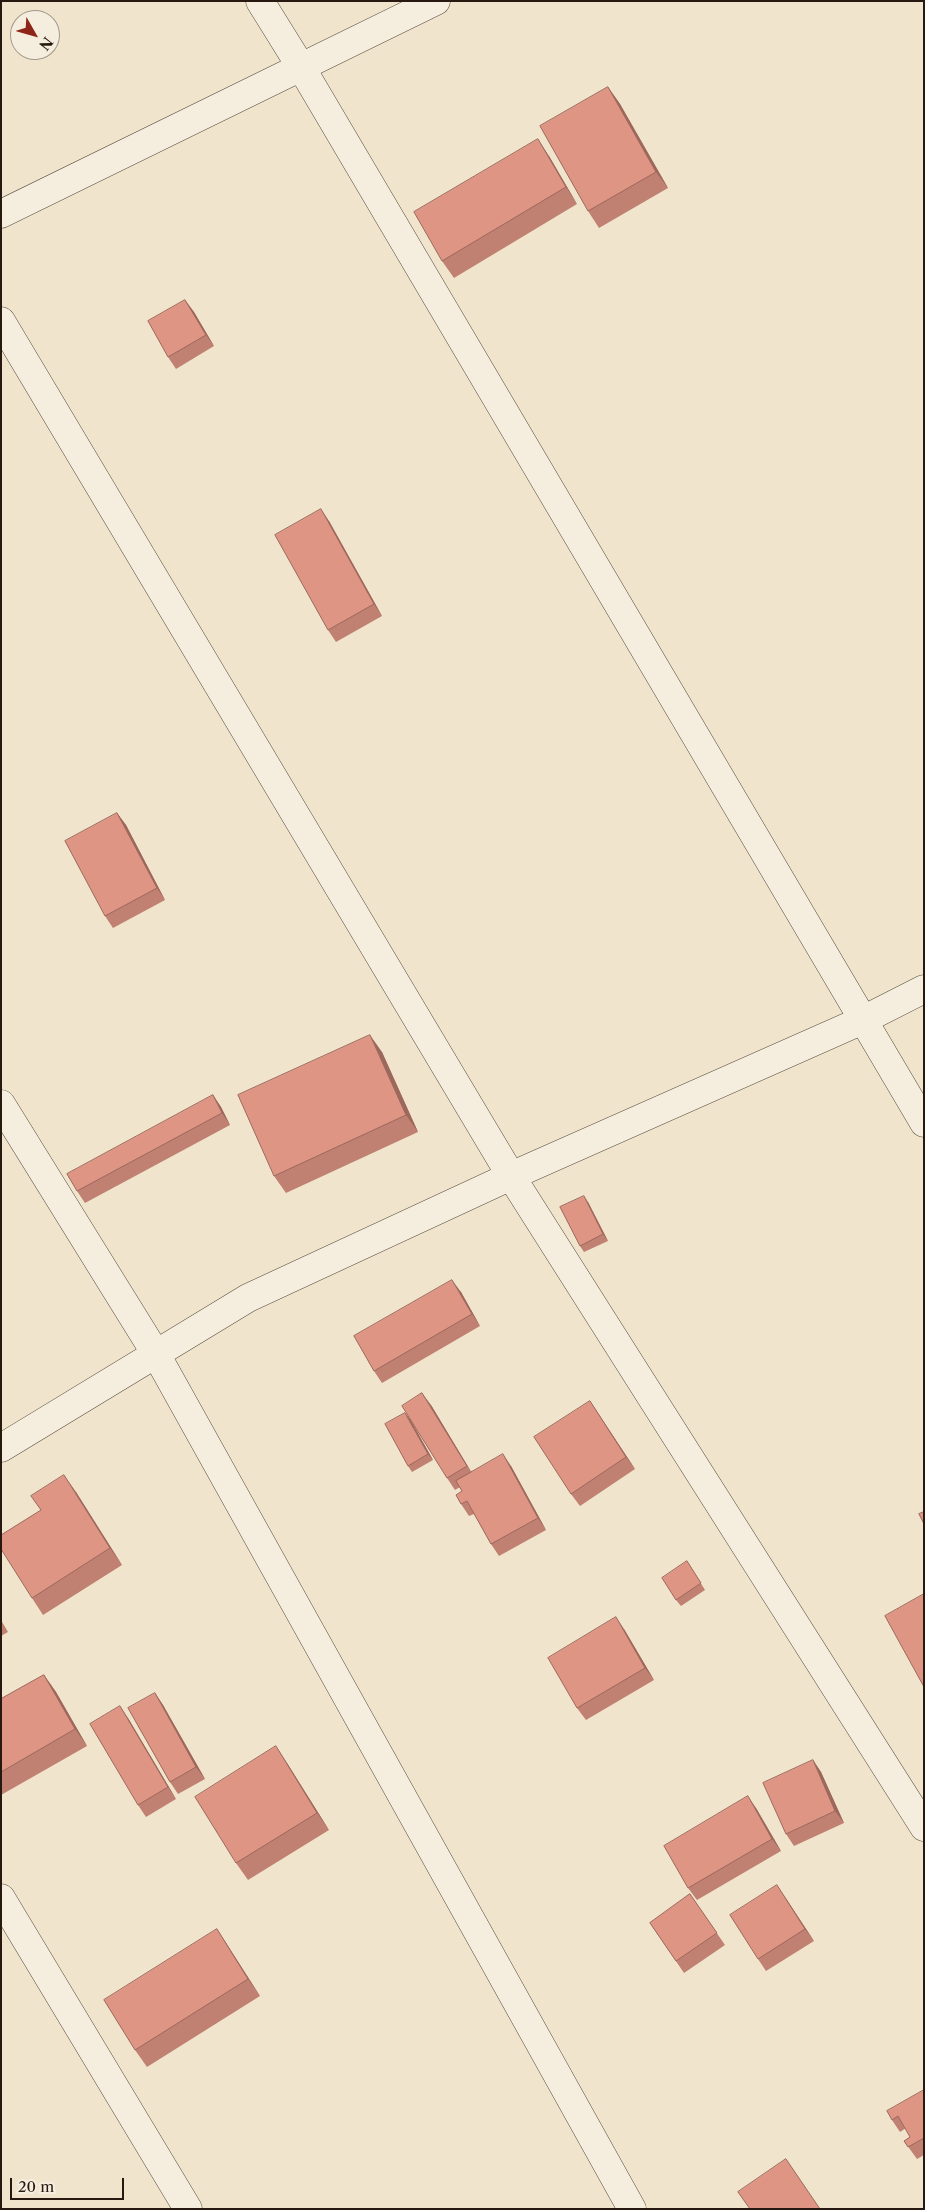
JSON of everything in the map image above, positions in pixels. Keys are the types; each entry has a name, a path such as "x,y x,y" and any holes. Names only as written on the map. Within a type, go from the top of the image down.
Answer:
{"street":[{"path":"260,1 301,67 924,1123"},
{"path":"1,214 436,1"},
{"path":"1,321 511,1176 924,1827"},
{"path":"1,1448 248,1298 511,1176 863,1020 924,989"},
{"path":"1,1104 156,1354 632,2209"},
{"path":"1,1898 188,2209"}],"building":[{"path":"608,87 656,172 588,211 540,126"},
{"path":"538,139 566,187 442,261 414,212"},
{"path":"185,300 206,335 168,357 148,321"},
{"path":"321,509 374,604 328,630 275,535"},
{"path":"117,813 157,888 105,916 65,841"},
{"path":"370,1035 406,1115 274,1176 238,1095"},
{"path":"213,1095 222,1113 77,1191 67,1174"},
{"path":"584,1196 603,1234 580,1246 560,1207"},
{"path":"452,1280 472,1314 374,1371 354,1336"},
{"path":"422,1393 467,1466 447,1478 402,1406"},
{"path":"590,1401 626,1457 571,1494 534,1437"},
{"path":"405,1413 428,1454 408,1466 385,1424"},
{"path":"503,1454 538,1518 491,1544 467,1501 461,1504 456,1495 462,1491 456,1481"},
{"path":"64,1475 110,1548 32,1598 1,1549 1,1535 41,1510 31,1496"},
{"path":"924,1512 924,1524 919,1514"},
{"path":"687,1561 701,1583 676,1600 662,1578"},
{"path":"924,1594 924,1687 885,1616"},
{"path":"616,1617 645,1668 577,1708 548,1658"},
{"path":"44,1675 75,1729 1,1772 1,1699"},
{"path":"155,1693 196,1767 170,1782 128,1708"},
{"path":"120,1706 168,1787 138,1805 90,1724"},
{"path":"276,1746 317,1813 236,1863 195,1797"},
{"path":"813,1760 835,1811 786,1834 763,1783"},
{"path":"748,1796 772,1839 688,1888 664,1846"},
{"path":"777,1885 805,1929 758,1959 730,1915"},
{"path":"690,1894 717,1933 676,1961 650,1923"},
{"path":"217,1929 248,1979 135,2050 104,2000"},
{"path":"924,2090 924,2138 908,2147 904,2141 910,2137 898,2116 892,2120 887,2111"},
{"path":"786,2159 820,2209 750,2209 738,2192"}]}
